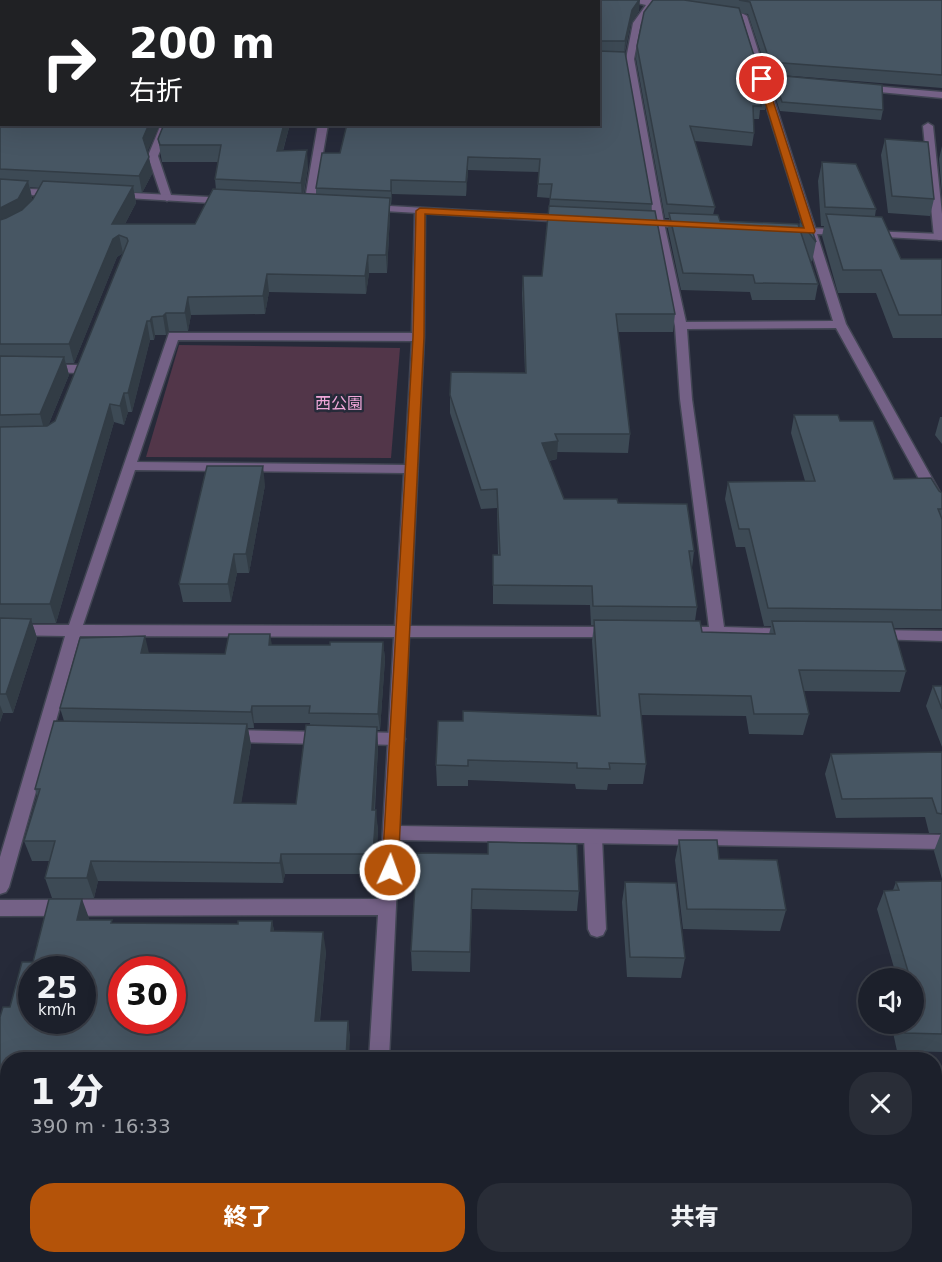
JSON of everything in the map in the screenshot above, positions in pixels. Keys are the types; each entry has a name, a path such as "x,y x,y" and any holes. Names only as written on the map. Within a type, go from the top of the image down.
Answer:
{"street":[{"path":"628,0 686,8"},
{"path":"653,2 637,23 625,59 681,326 686,399 717,632"},
{"path":"709,11 743,16 767,80 810,231 840,324 942,508"},
{"path":"852,87 942,95"},
{"path":"165,126 153,156 167,198"},
{"path":"297,204 314,205 323,126"},
{"path":"777,230 941,237 928,126"},
{"path":"0,191 40,197 65,193"},
{"path":"99,195 238,201"},
{"path":"364,208 579,219"},
{"path":"379,1052 418,337 420,211"},
{"path":"625,222 695,225"},
{"path":"681,326 840,324"},
{"path":"0,886 50,733 74,631 172,336 418,337"},
{"path":"34,369 80,369"},
{"path":"129,466 411,469"},
{"path":"0,630 624,632"},
{"path":"670,632 800,633"},
{"path":"859,634 942,636"},
{"path":"209,736 397,739"},
{"path":"392,833 942,842"},
{"path":"593,837 597,929"},
{"path":"0,908 389,907"}],"green space":[{"name":"西公園","path":"179,345 400,348 391,458 146,457"}],"building":[{"path":"600,0 639,0 632,10 625,41 600,41"},
{"path":"653,0 684,0 739,8 767,97 760,96 761,106 753,106 754,133 690,126 715,207 667,204 637,46 644,12"},
{"path":"739,0 942,0 942,75 770,62 750,2"},
{"path":"600,51 625,52 652,204 550,199 552,184 538,184 540,159 468,157 466,182 391,180 391,191 316,188 322,153 340,153 347,126 600,126"},
{"path":"773,75 882,85 883,110 782,102"},
{"path":"0,126 148,126 143,138 149,157 139,176 0,169"},
{"path":"163,126 283,126 277,151 307,150 301,183 215,179 221,145 160,145 158,139"},
{"path":"885,139 928,142 934,199 892,196"},
{"path":"822,162 856,164 876,209 825,207"},
{"path":"0,179 28,181 18,199 0,208"},
{"path":"43,181 133,186 112,224 195,224 213,189 390,198 386,255 368,255 365,276 267,274 263,296 188,297 185,313 166,313 147,321 128,393 124,393 120,406 110,404 50,604 0,604 0,427 47,426 55,421 128,241 127,238 119,235 113,239 69,344 0,344 0,220 22,210 33,199"},
{"path":"549,206 655,211 675,314 616,314 630,434 555,434 558,441 542,443 564,499 617,499 618,503 687,504 694,551 689,551 697,607 593,606 592,586 493,585 493,555 500,555 497,489 481,490 450,395 451,372 526,373 523,276 542,276"},
{"path":"669,213 718,215 720,221 798,224 818,284 755,283 753,275 683,273"},
{"path":"826,214 882,217 901,259 942,259 942,315 899,315 881,270 843,270"},
{"path":"800,221 809,221 816,242"},
{"path":"0,356 64,357 40,414 0,415"},
{"path":"794,415 838,415 840,421 873,421 894,479 931,478 942,493 942,509 938,509 942,519 942,610 768,608 749,529 739,529 728,482 815,481"},
{"path":"207,466 263,466 246,554 234,554 228,584 179,584"},
{"path":"0,618 31,619 6,694 0,694"},
{"path":"594,620 700,621 702,632 775,634 772,621 892,622 906,671 799,670 809,714 754,714 751,696 639,694 646,764 609,763 610,769 577,768 577,763 468,760 468,766 436,765 438,721 463,721 463,711 600,716"},
{"path":"229,634 270,634 269,645 383,642 378,714 309,713 310,706 252,706 251,712 60,708 80,638 145,636 141,653 225,654"},
{"path":"933,686 942,686 942,709"},
{"path":"54,721 247,724 234,803 296,804 306,725 377,727 372,810 376,810 373,854 281,854 280,863 91,861 87,878 45,878 55,841 24,841 40,789 35,789"},
{"path":"942,752 942,814 937,813 932,798 842,799 831,754"},
{"path":"679,840 717,840 719,859 777,860 786,910 687,909"},
{"path":"488,842 577,844 579,891 472,889 470,952 411,951 417,853 488,854"},
{"path":"942,881 942,1034 924,1034 924,968 907,968 884,891 899,890 896,882"},
{"path":"625,882 676,883 685,958 630,957"},
{"path":"49,899 82,899 77,920 112,920 111,923 238,924 238,921 272,921 271,931 323,932 315,1021 348,1021 346,1052 0,1052 0,1017 3,1007 10,1007 18,977 18,1034 96,1034 96,956 35,956"}],"route":[{"path":"390,870 418,337 420,211 810,231 762,79"}]}
